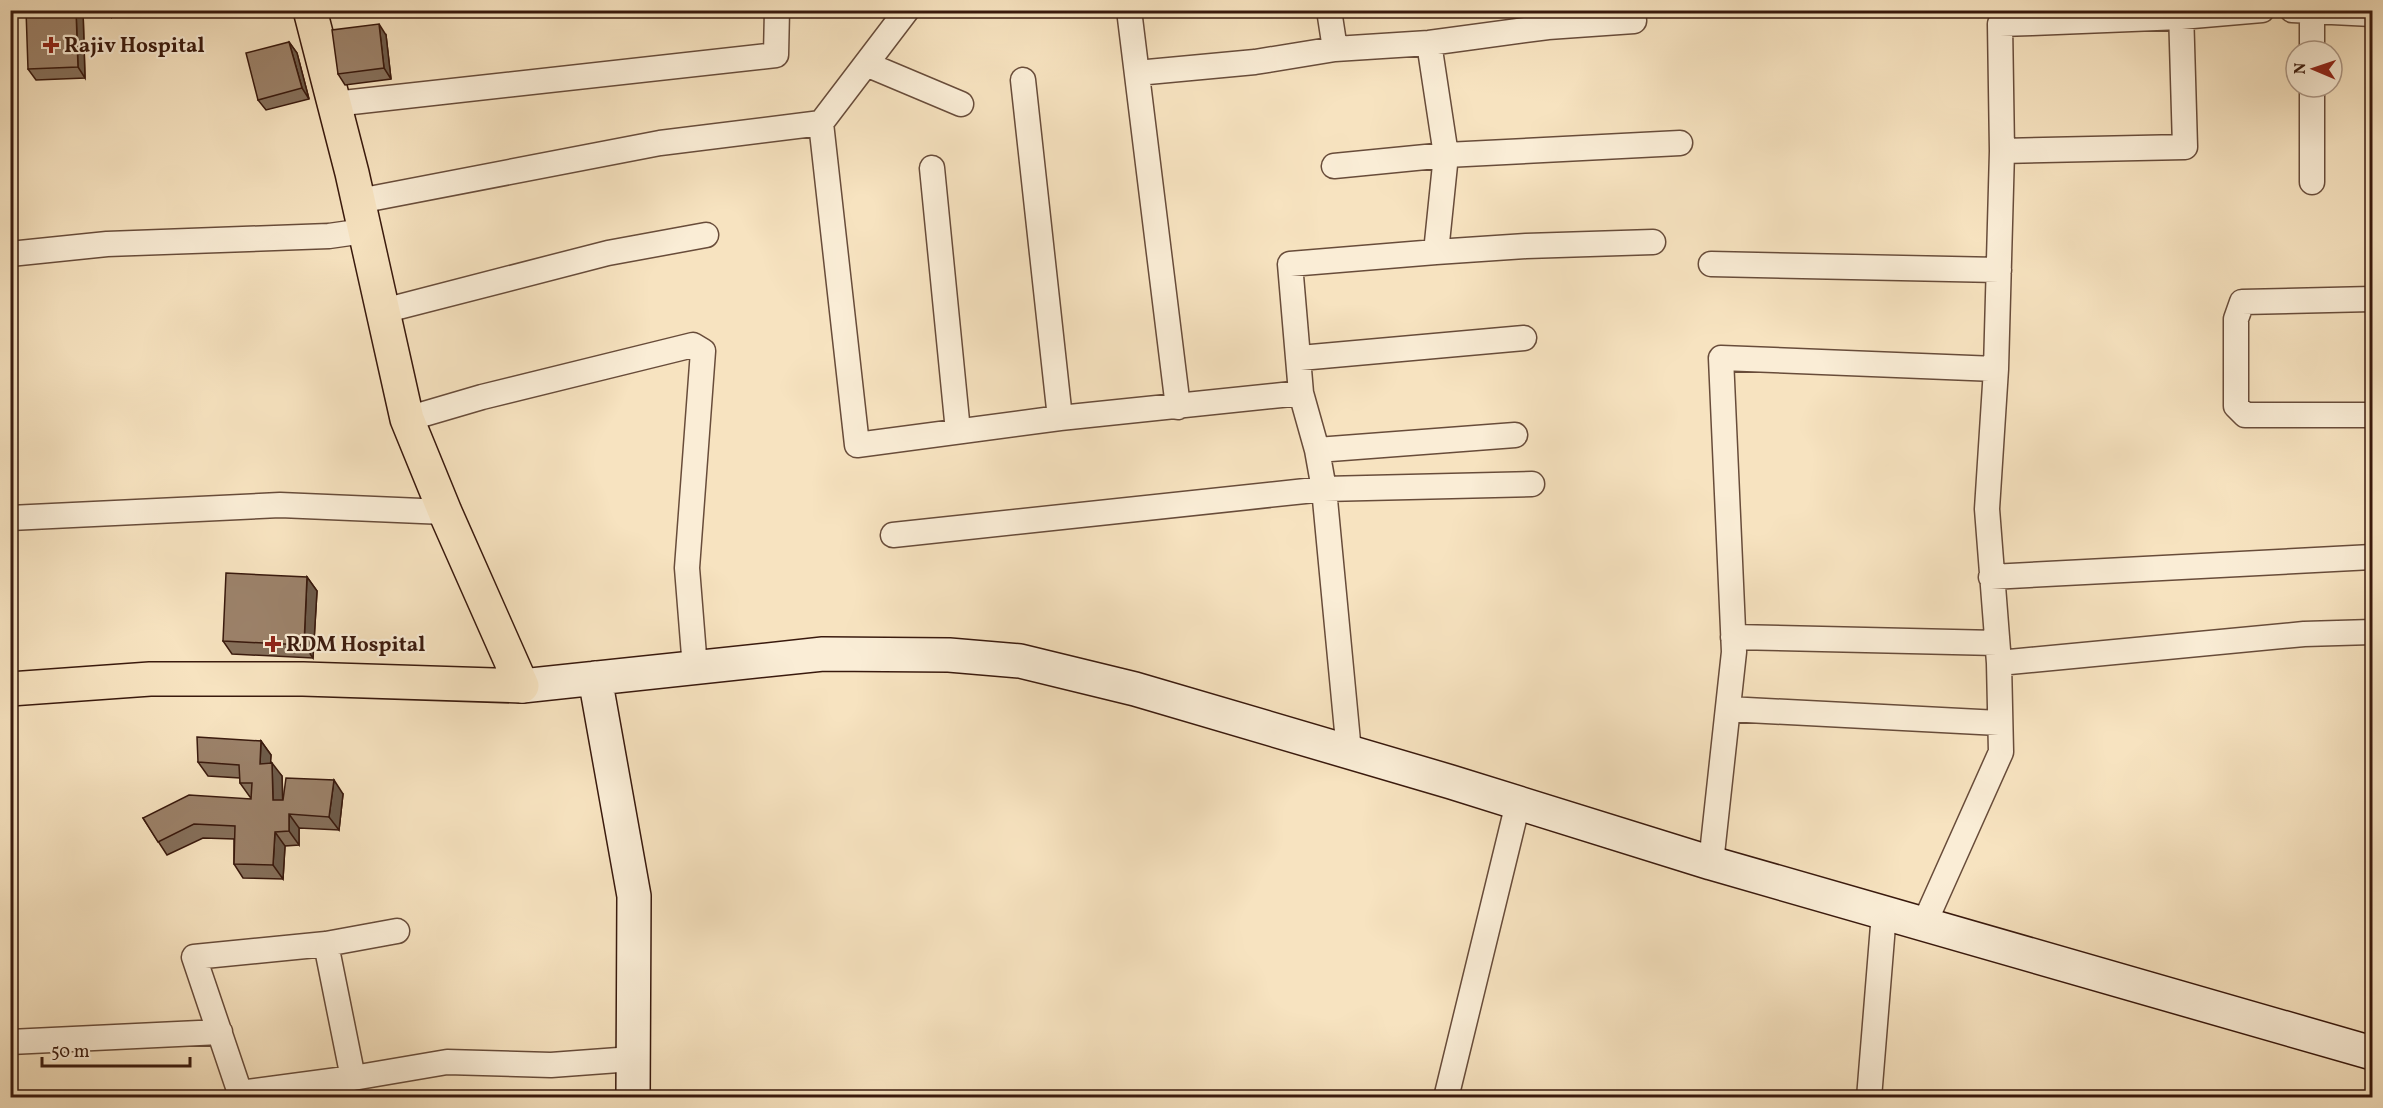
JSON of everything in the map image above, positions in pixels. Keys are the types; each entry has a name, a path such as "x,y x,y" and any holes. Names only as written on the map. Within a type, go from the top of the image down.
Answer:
{"main road":[{"path":"310,10 361,216 407,419 445,512 522,686"},
{"path":"10,689 150,679 303,679 522,686 823,654 949,655 1020,661 1135,689 1711,863 2373,1053"},
{"path":"595,678 634,896 633,1098"}],"street":[{"path":"334,104 776,54 777,10"},
{"path":"907,10 821,123 857,445 1060,418 1301,393"},
{"path":"1129,10 1178,407"},
{"path":"1329,10 1335,49"},
{"path":"1137,73 1256,62 1335,49 1429,43 1547,19 1634,21 1633,10"},
{"path":"1924,924 2001,752 1998,653 1987,509 1996,369 1999,270 2002,151 2000,24 2032,17 2262,10"},
{"path":"2310,39 2305,11 2373,14"},
{"path":"2002,151 2185,147 2181,14"},
{"path":"1429,43 1446,155 1436,252"},
{"path":"866,64 961,104"},
{"path":"1023,80 1060,418"},
{"path":"2312,99 2312,182"},
{"path":"10,254 107,244 329,236 361,216 660,144 821,123"},
{"path":"1334,166 1446,155 1680,143"},
{"path":"932,168 958,431"},
{"path":"383,311 608,253 706,235"},
{"path":"1349,752 1324,489 1317,450 1301,393 1300,358 1290,264 1526,246 1653,242"},
{"path":"1711,264 1999,270"},
{"path":"2373,299 2242,302 2236,319 2236,406 2245,415 2373,415"},
{"path":"1300,358 1524,338"},
{"path":"407,419 482,397 693,345 703,351 687,568 695,668"},
{"path":"1711,863 1728,709 1733,637 1721,358 1996,369"},
{"path":"1317,450 1515,435"},
{"path":"893,535 1324,489 1532,484"},
{"path":"10,518 280,505 445,512"},
{"path":"1991,577 2373,557"},
{"path":"1733,637 1998,653 2304,634 2373,632"},
{"path":"1728,709 1999,723"},
{"path":"1446,1098 1518,803"},
{"path":"1869,1098 1884,913"},
{"path":"397,931 326,944 194,957 240,1093 353,1078 447,1062 551,1065 632,1059"},
{"path":"326,944 353,1078"},
{"path":"10,1042 220,1032"}],"building":[{"path":"26,10 76,10 78,67 28,69"},
{"path":"379,24 384,68 338,74 332,30"},
{"path":"289,42 302,88 258,100 246,53"},
{"path":"226,573 307,577 304,645 223,641"},
{"path":"197,737 261,741 260,764 272,763 273,800 283,800 286,778 334,780 329,817 289,814 289,831 275,832 273,865 234,864 235,826 194,824 158,842 143,818 189,795 251,799 252,783 240,783 239,765 198,762"}],"place":[{"name":"Rajiv Hospital","path":"51,45"},
{"name":"RDM Hospital","path":"273,644"}]}
